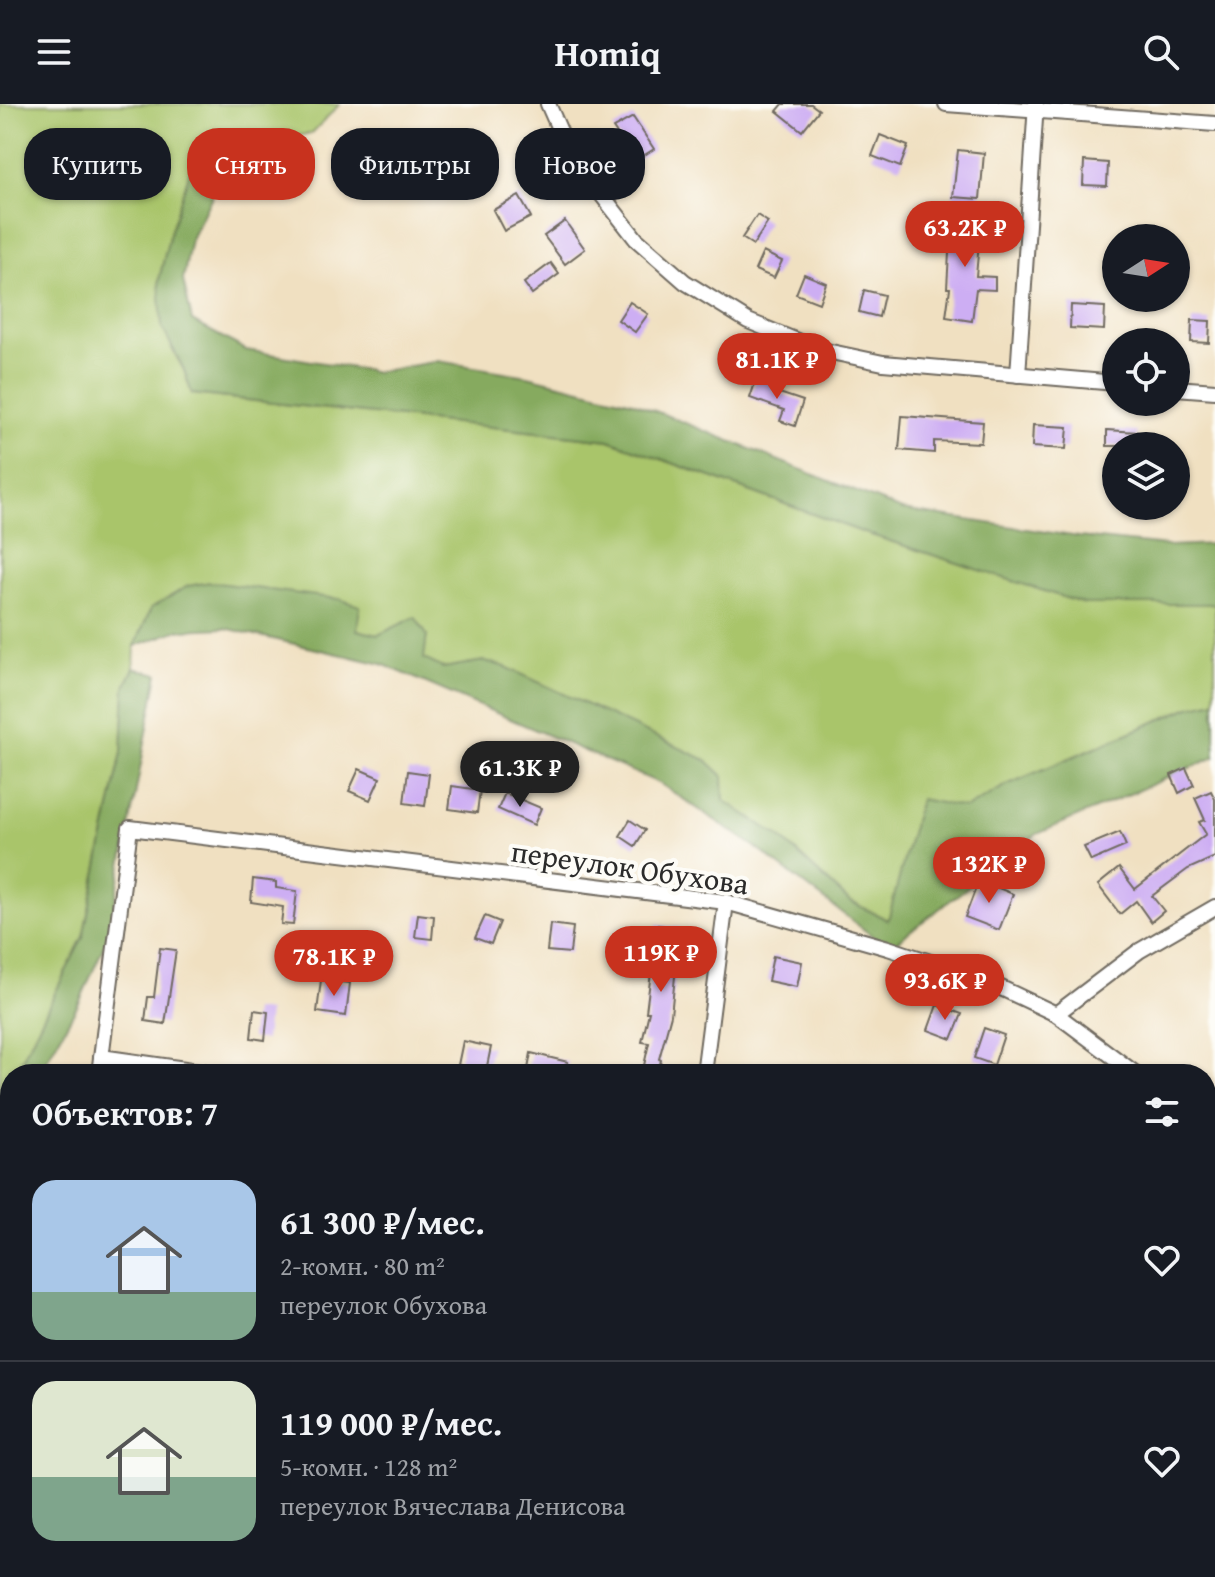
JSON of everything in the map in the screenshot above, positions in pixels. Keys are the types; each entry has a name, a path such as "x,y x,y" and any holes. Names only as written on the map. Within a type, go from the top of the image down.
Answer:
{"street":[{"path":"548,104 570,154 636,239 685,282 748,321 817,349 883,363 1102,382"},
{"path":"946,104 1035,106 1215,124"},
{"path":"1018,375 1035,106"},
{"path":"1190,389 1215,391"},
{"name":"переулок Обухова","path":"101,1057 130,828 726,902 888,948 982,979 1056,1014 1123,1064"},
{"path":"705,1064 726,902"},
{"path":"1056,1014 1139,951 1215,907"},
{"path":"100,1064 101,1057 150,1064"}],"green space":[{"path":"0,104 340,104 315,130 187,128 187,180 159,280 172,349 184,370 192,394 609,440 862,532 1084,604 1215,604 1215,701 1190,707 1009,784 966,808 905,864 888,920 849,901 781,838 723,800 723,776 484,661 443,668 423,659 427,635 378,635 357,630 210,582 135,646 134,668 125,687 122,752 83,937 20,1064 0,1064"},
{"path":"187,180 187,200 210,200 191,239 183,280 192,321 246,350 377,372 438,361 528,376 633,402 902,510 1079,537 1167,546 1215,544 1215,604 1084,604 862,532 609,440 192,394 184,370 162,327 159,280"},
{"path":"210,582 339,599 360,606 357,630 378,635 415,617 427,635 424,659 443,668 484,661 506,667 706,760 723,776 724,800 781,838 849,901 888,920 920,799 966,808 1009,784 1190,707 1215,701 1215,757 1037,834 888,948 754,846 659,783 382,664 225,628 179,630 135,646 151,608 188,586"},
{"path":"134,668 158,674 109,934 80,1001 45,1064 20,1064 83,937 122,752 125,687"}],"building":[{"path":"783,104 811,104 819,110 802,131 777,111"},
{"path":"633,117 640,128 613,128"},
{"path":"645,135 654,149 645,155"},
{"path":"880,135 908,146 900,167 872,156"},
{"path":"958,150 984,153 980,199 953,197"},
{"path":"1084,161 1108,163 1107,186 1083,185"},
{"path":"515,198 521,200 531,217 504,231 493,210"},
{"path":"757,215 768,222 753,245 742,238"},
{"path":"951,218 981,221 976,276 995,277 995,290 976,289 972,321 946,317 950,288 947,288"},
{"path":"565,221 585,249 565,264 544,236"},
{"path":"763,252 782,261 774,278 755,270"},
{"path":"551,263 559,274 532,294 524,283"},
{"path":"804,274 826,283 819,303 796,294"},
{"path":"864,290 884,295 879,317 859,312"},
{"path":"630,302 648,314 635,332 618,320"},
{"path":"1071,305 1102,307 1102,312 1105,312 1102,330 1070,328"},
{"path":"1192,320 1210,321 1209,343 1191,342"},
{"path":"757,377 776,384 773,391 803,401 795,426 780,421 784,410 750,398"},
{"path":"902,416 983,422 981,443 934,441 934,453 899,450"},
{"path":"1033,425 1068,427 1066,449 1032,447"},
{"path":"1186,768 1194,785 1179,793 1171,775"},
{"path":"359,769 380,778 370,800 349,791"},
{"path":"408,771 429,774 425,806 404,803"},
{"path":"452,786 480,790 477,813 449,809"},
{"path":"1211,791 1215,799 1215,857 1188,869 1152,896 1164,911 1151,922 1136,901 1120,914 1098,885 1119,868 1135,889 1206,834 1199,822 1205,820 1195,798"},
{"path":"505,793 541,808 534,825 498,809"},
{"path":"630,820 645,830 635,846 620,836"},
{"path":"1120,832 1126,846 1091,861 1084,847"},
{"path":"253,879 276,882 276,888 297,891 293,925 281,924 283,907 251,902"},
{"path":"979,880 1013,894 999,930 965,917"},
{"path":"418,914 434,916 432,939 415,937"},
{"path":"485,916 500,922 491,944 475,938"},
{"path":"550,924 573,927 570,953 547,951"},
{"path":"657,925 680,928 671,1015 660,1064 644,1064 649,1043 642,1042 649,1012 646,1012"},
{"path":"160,948 176,950 165,1024 145,1021 148,997 154,997"},
{"path":"773,956 802,962 797,987 768,981"},
{"path":"321,980 350,983 346,1016 317,1012"},
{"path":"937,1005 962,1014 952,1039 928,1030"},
{"path":"254,1010 268,1012 265,1040 251,1038"},
{"path":"984,1028 1004,1035 994,1064 974,1058"},
{"path":"463,1041 491,1047 487,1064 458,1064"},
{"path":"531,1053 568,1062 568,1064 529,1064"}]}
